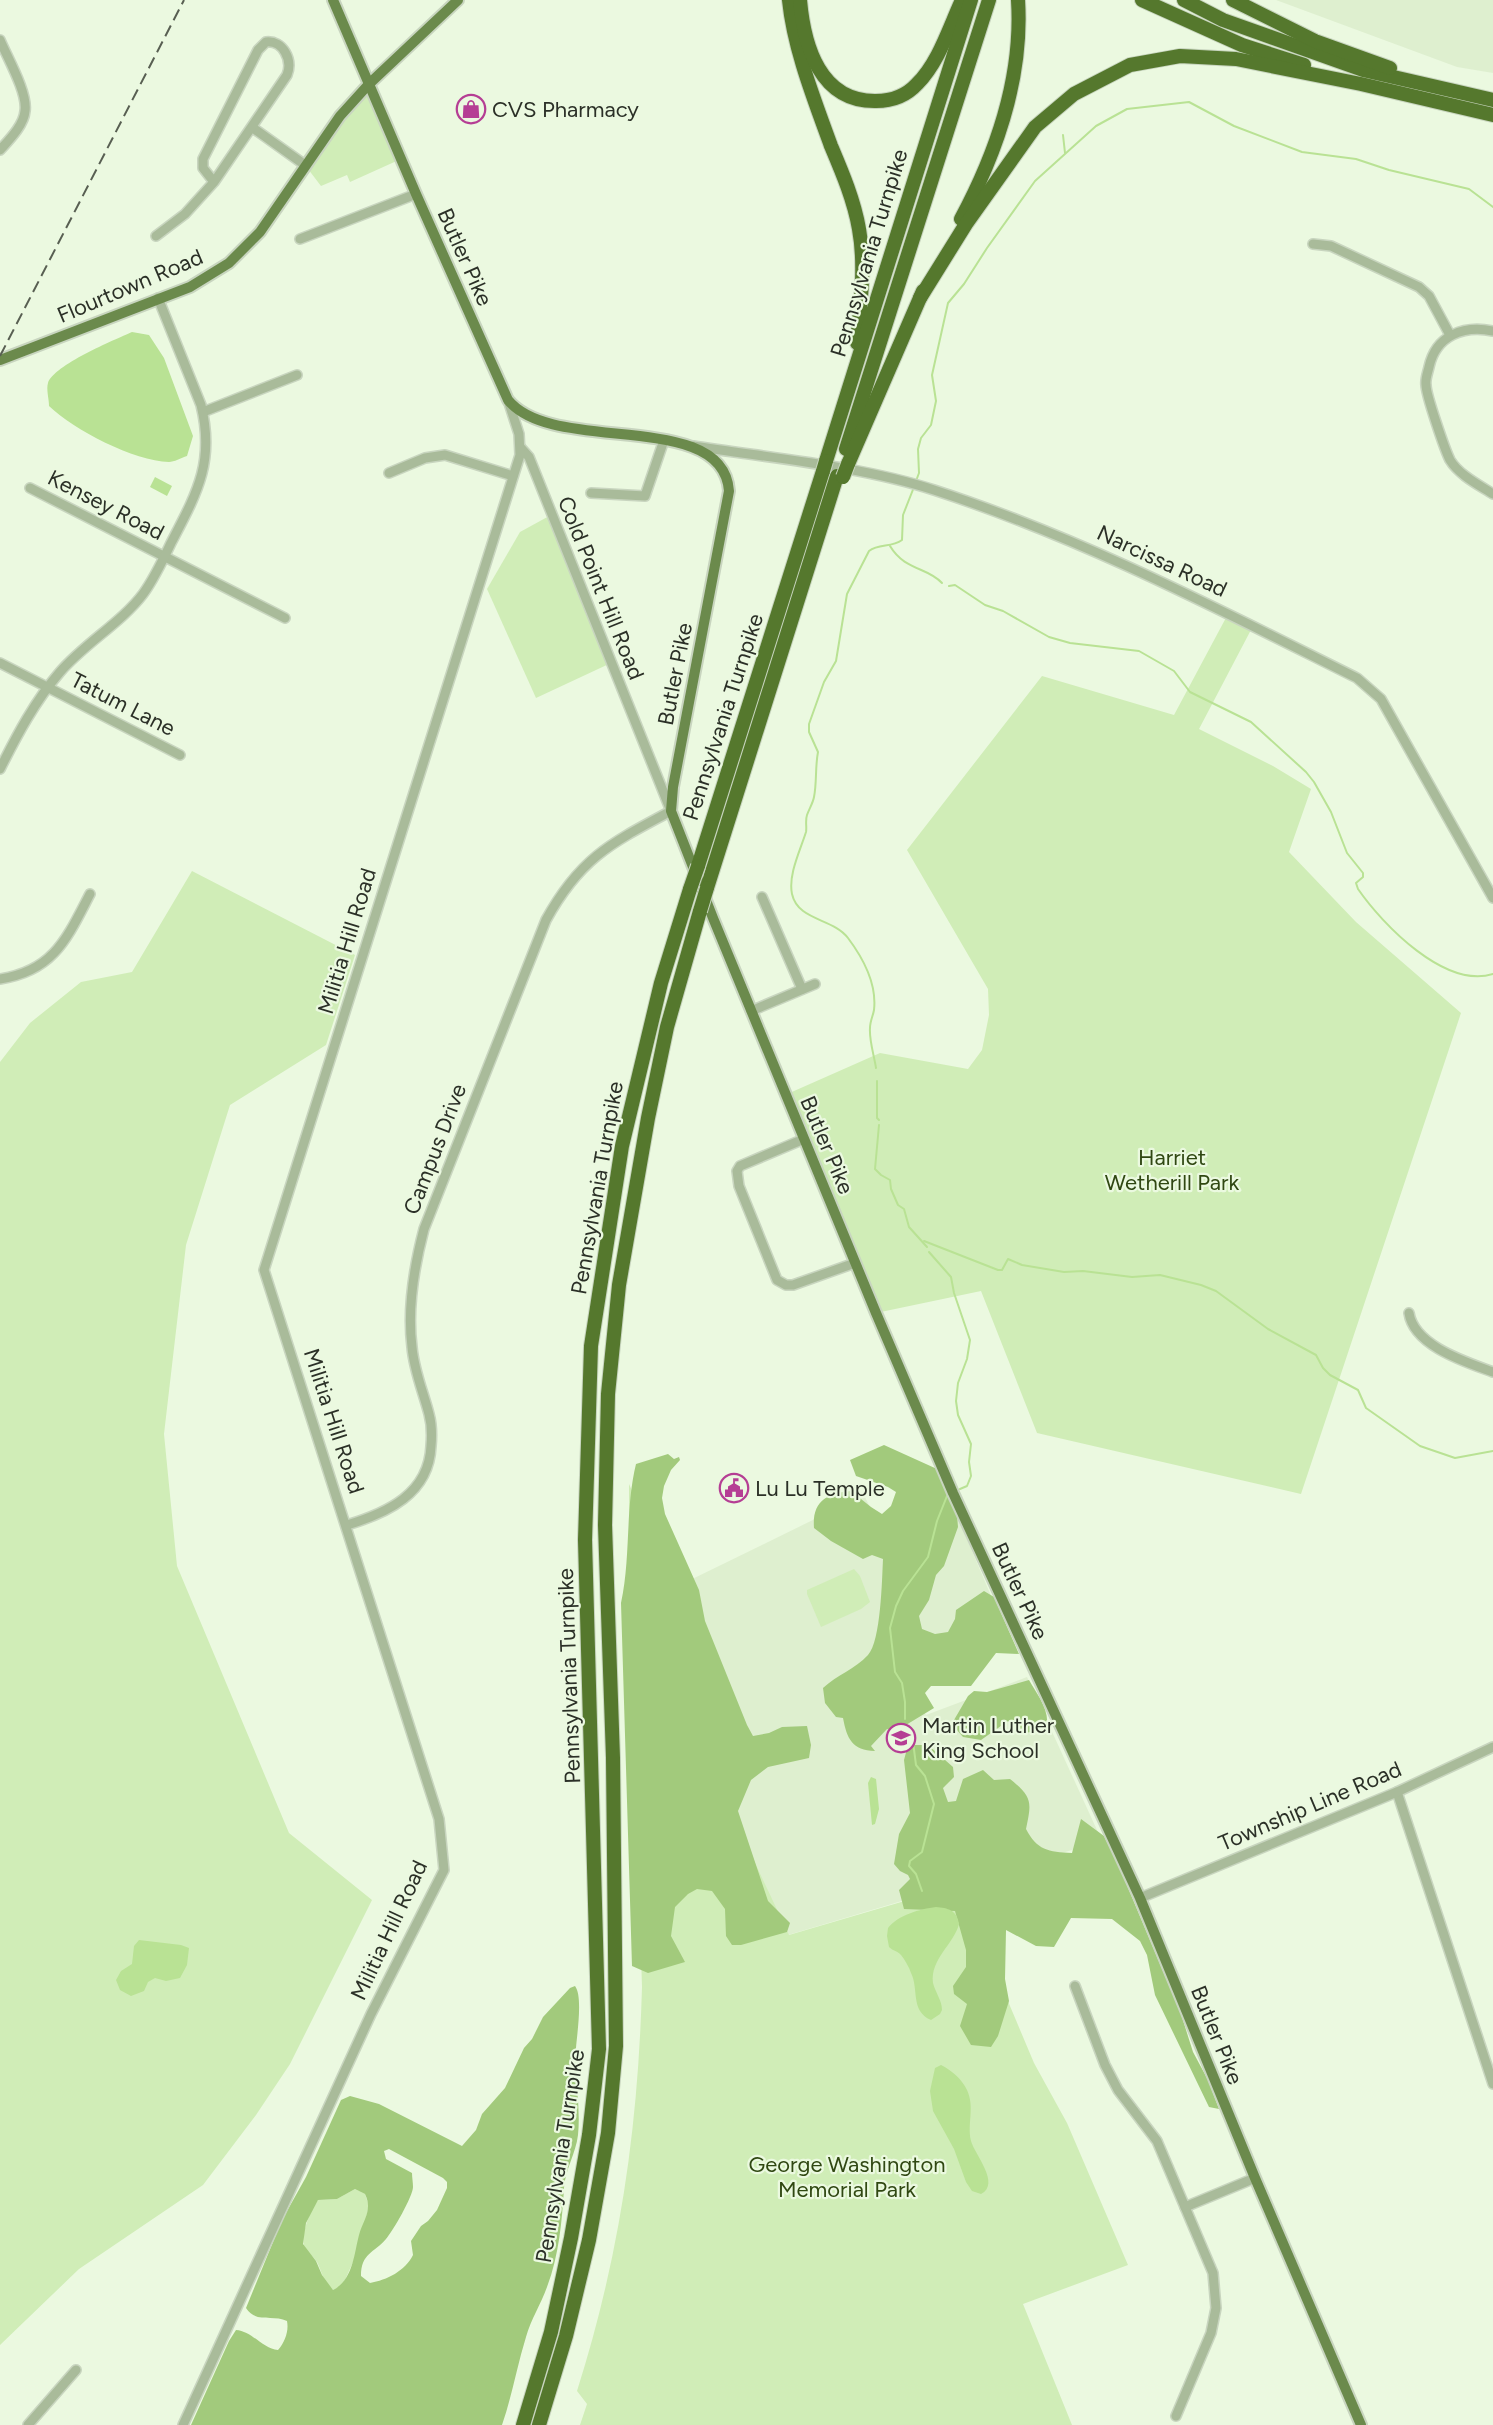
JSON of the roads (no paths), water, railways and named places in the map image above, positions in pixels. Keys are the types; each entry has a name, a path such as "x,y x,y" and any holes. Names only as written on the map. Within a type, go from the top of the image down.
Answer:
{"highway":[{"path":"789,0 797,43 820,117 848,190 859,229 862,268 855,366"},
{"path":"800,0 805,33 820,72 842,94 870,101 901,96 918,84 934,60 962,0"},
{"name":"Pennsylvania Turnpike","path":"523,2425 550,2332 571,2238 589,2135 599,2049 585,1540 591,1346 622,1146 661,983 971,0"},
{"name":"Pennsylvania Turnpike","path":"539,2425 566,2336 589,2240 608,2133 616,2046 613,1758 605,1525 608,1394 619,1285 648,1118 667,1027 707,888 842,470 989,0"},
{"path":"1142,0 1242,45 1360,84"},
{"path":"1184,0 1223,20 1363,70 1493,99"},
{"path":"1233,0 1315,41 1384,66 1493,99"},
{"path":"842,470 920,298 998,141 1013,71 1018,4"},
{"path":"920,298 966,224 1035,127 1065,100 1112,73 1142,62 1192,55 1236,59 1360,84 1493,115"}],"main road":[{"name":"Butler Pike","path":"333,0 416,194 508,400 514,408 525,416 549,425 688,445 718,461 725,472 729,491 673,787 671,811 855,1263 953,1493 1140,1898 1255,2178 1361,2425"},
{"name":"Flourtown Road","path":"0,360 203,280 242,251 260,232 333,124 369,84 458,0"}],"street":[{"path":"0,40 21,88 26,110 21,123 0,150"},
{"path":"156,236 185,214 214,182 253,128 289,70 289,61 276,42 266,42 258,50 203,159 203,168 214,182"},
{"path":"253,128 305,165"},
{"path":"300,239 416,194"},
{"path":"1313,244 1331,246 1419,287 1429,296 1450,335"},
{"path":"0,769 48,688 70,661 143,594 200,483 206,437 203,412 158,298"},
{"path":"1493,331 1475,328 1457,331 1450,335 1431,358 1425,385 1450,459 1465,475 1493,494"},
{"path":"203,412 297,375"},
{"name":"Militia Hill Road","path":"183,2425 371,2014 444,1870 439,1819 264,1270 521,448 508,400"},
{"path":"591,493 645,496 664,441"},
{"name":"Narcissa Road","path":"688,445 810,464 915,485 1003,515 1113,558 1365,683 1381,699 1493,898"},
{"name":"Cold Point Hill Road","path":"521,448 529,456 671,811"},
{"path":"390,473 425,458 445,455 513,476"},
{"name":"Kensey Road","path":"30,488 285,618"},
{"name":"Tatum Lane","path":"0,663 180,755"},
{"name":"Campus Drive","path":"347,1525 376,1516 400,1502 416,1486 429,1461 432,1426 415,1367 411,1334 412,1294 420,1246 424,1228 546,920 566,886 583,866 608,846 671,811"},
{"path":"0,979 23,975 50,959 67,937 90,894"},
{"path":"762,897 802,989"},
{"path":"751,1011 815,984"},
{"path":"804,1139 740,1166 737,1171 739,1186 777,1280 786,1285 793,1285 855,1263"},
{"path":"1409,1313 1416,1329 1438,1348 1493,1372"},
{"name":"Township Line Road","path":"1140,1898 1397,1792 1493,1747"},
{"path":"1397,1792 1493,2084"},
{"path":"1075,1986 1109,2074 1157,2141 1213,2273 1216,2308 1203,2356 1176,2416"},
{"path":"1185,2207 1255,2178"},
{"path":"27,2425 76,2370"}],"waterway":[{"path":"916,481 919,473 918,449 921,438 931,425 936,401 932,375 948,303 964,284 1035,181 1096,126 1127,109 1189,102 1234,126 1302,152 1356,159 1389,170 1469,189 1493,207"},
{"path":"1063,135 1065,153"},
{"path":"876,1068 870,1033 874,1010 873,991 864,963 842,931 808,915 801,909 796,903 791,887 795,863 806,832 806,817 815,791 818,752 809,732 809,724 824,682 836,661 847,594 869,551 902,540 903,515 914,487"},
{"path":"890,546 902,560 930,574 942,583"},
{"path":"949,586 955,585 985,605 1003,611 1049,637 1070,643 1139,651 1174,671 1190,692 1251,722 1314,782 1331,812 1347,853 1363,873 1363,877 1356,883 1358,889 1383,920 1417,951 1436,963 1455,972 1474,976 1493,974"},
{"path":"877,1081 877,1118 879,1120"},
{"path":"879,1125 875,1169 890,1180 891,1189 898,1205 904,1209 909,1227 927,1247"},
{"path":"924,1241 998,1270 1002,1270 1008,1259 1022,1265 1064,1272 1083,1271 1132,1277 1160,1275 1201,1285 1216,1291 1268,1329 1316,1355 1330,1375 1358,1390 1366,1408 1420,1446 1455,1458 1493,1451"},
{"path":"929,1252 951,1277 970,1340 967,1359 958,1383 956,1401 958,1415 971,1444 969,1462 971,1476 967,1486 960,1489"},
{"path":"905,1719 902,1683 895,1672 890,1628 903,1591 928,1557 937,1521 947,1496"},
{"path":"912,1734 916,1765 925,1776 934,1804 922,1852 910,1861 909,1866 916,1874 922,1891"}],"railway":[{"path":"0,356 184,0"}],"place":[{"name":"CVS Pharmacy","path":"471,109"},
{"name":"Lu Lu Temple","path":"734,1488"},
{"name":"Martin Luther King School","path":"901,1738"}],"park label":[{"name":"Harriet Wetherill Park","path":"1172,1170"},
{"name":"George Washington Memorial Park","path":"847,2176"}]}
